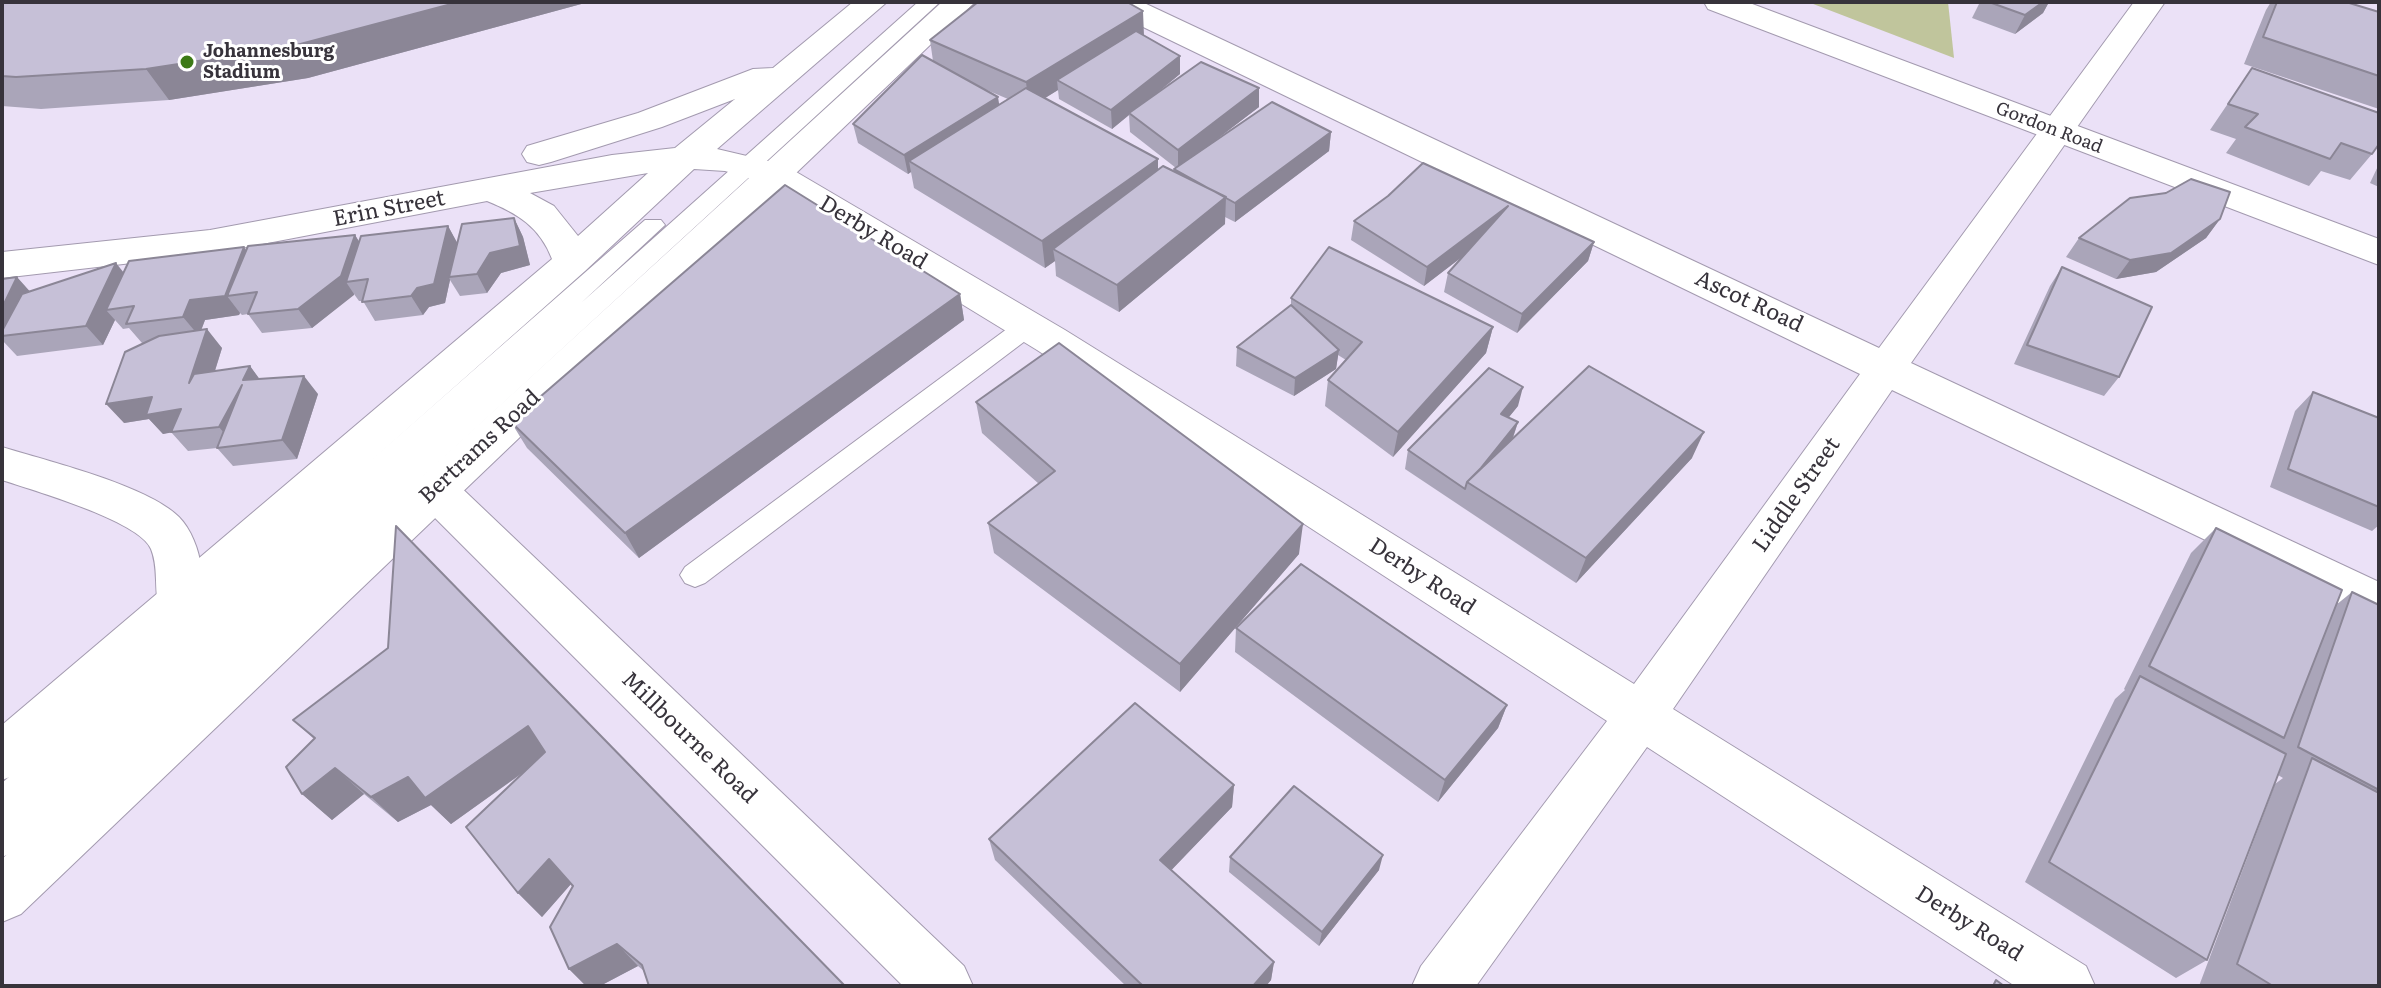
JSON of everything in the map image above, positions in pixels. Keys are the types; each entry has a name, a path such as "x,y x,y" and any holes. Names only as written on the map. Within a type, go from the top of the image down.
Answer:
{"street":[{"path":"2,757 572,262 685,158 872,2"},
{"name":"Bertrams Road","path":"2,895 434,489 750,167 960,2"},
{"name":"Ascot Road","path":"1117,2 2379,604"},
{"name":"Gordon Road","path":"1719,2 2379,253"},
{"name":"Liddle Street","path":"1441,986 1640,716 2150,2"},
{"path":"379,211 443,184 680,109 808,57"},
{"name":"Erin Street","path":"2,265 210,242 612,166 685,158 750,167"},
{"name":"Derby Road","path":"750,167 1028,326 2066,986"},
{"path":"490,189 536,209 551,222 564,239 572,262"},
{"path":"2,463 122,506 164,531 175,551 179,601"},
{"name":"Millbourne Road","path":"434,489 944,986"}],"lane":[{"path":"2,804 750,167 904,2"},
{"path":"2,841 930,2"},
{"path":"695,575 1028,326"}],"green space":[{"path":"1808,2 1948,2 1954,58"}],"building":[{"path":"2,2 459,2 289,47 146,69 16,77 2,76"},
{"path":"978,2 1127,2 1143,11 1026,82 930,40"},
{"path":"1989,2 2043,2 2025,15"},
{"path":"2277,2 2346,2 2379,12 2379,76 2263,37"},
{"path":"1136,31 1180,56 1111,110 1057,80"},
{"path":"922,55 998,97 904,155 853,124"},
{"path":"1201,62 1259,88 1178,150 1129,113"},
{"path":"2252,68 2379,113 2379,144 2372,154 2341,143 2330,159 2245,127 2258,114 2228,104"},
{"path":"1026,88 1158,159 1042,241 909,161"},
{"path":"1272,102 1331,132 1235,203 1174,169"},
{"path":"1423,163 1594,242 1522,314 1448,273 1508,206 1427,267 1354,221 1388,196"},
{"path":"1163,166 1226,197 1117,285 1053,249"},
{"path":"2191,179 2230,192 2220,219 2171,253 2130,260 2079,238 2130,198 2166,193"},
{"path":"785,185 960,294 625,533 511,422"},
{"path":"514,218 520,246 490,253 477,274 449,277 462,224"},
{"path":"448,226 434,284 417,288 411,296 362,302 368,279 346,282 361,236"},
{"path":"355,235 341,276 298,309 248,314 257,292 227,296 248,246"},
{"path":"244,247 225,296 190,300 183,317 126,324 134,306 106,310 129,261"},
{"path":"1329,247 1493,327 1398,432 1328,380 1362,342 1291,298"},
{"path":"116,263 86,326 2,336 22,294"},
{"path":"2062,267 2152,307 2119,377 2027,345"},
{"path":"17,277 2,308 2,279"},
{"path":"1291,305 1339,350 1295,378 1237,347"},
{"path":"207,329 189,383 194,374 250,366 243,380 304,376 282,440 217,448 242,385 219,427 171,432 181,409 146,415 152,397 106,404 125,352 159,336"},
{"path":"1059,343 1303,524 1180,664 988,523 1055,471 976,402"},
{"path":"1589,366 1704,432 1586,558 1467,482"},
{"path":"1489,368 1523,387 1501,414 1518,422 1467,482 1465,489 1408,450"},
{"path":"2313,392 2379,418 2379,507 2288,469"},
{"path":"396,526 845,986 649,986 642,965 617,944 569,969 550,927 573,886 549,859 518,893 466,827 545,752 528,726 425,798 408,777 371,797 335,768 302,794 286,767 315,738 293,720 388,648"},
{"path":"2216,528 2342,590 2284,738 2149,666"},
{"path":"1301,564 1507,705 1445,780 1236,628"},
{"path":"2352,592 2379,605 2379,790 2298,747"},
{"path":"2140,676 2286,754 2207,960 2049,862"},
{"path":"1135,703 1234,785 1160,860 1274,962 1253,986 1143,986 989,839"},
{"path":"2312,758 2379,793 2379,986 2273,986 2237,964"},
{"path":"1294,786 1383,855 1322,932 1230,857"}],"place":[{"name":"Johannesburg Stadium","path":"187,62"}]}
